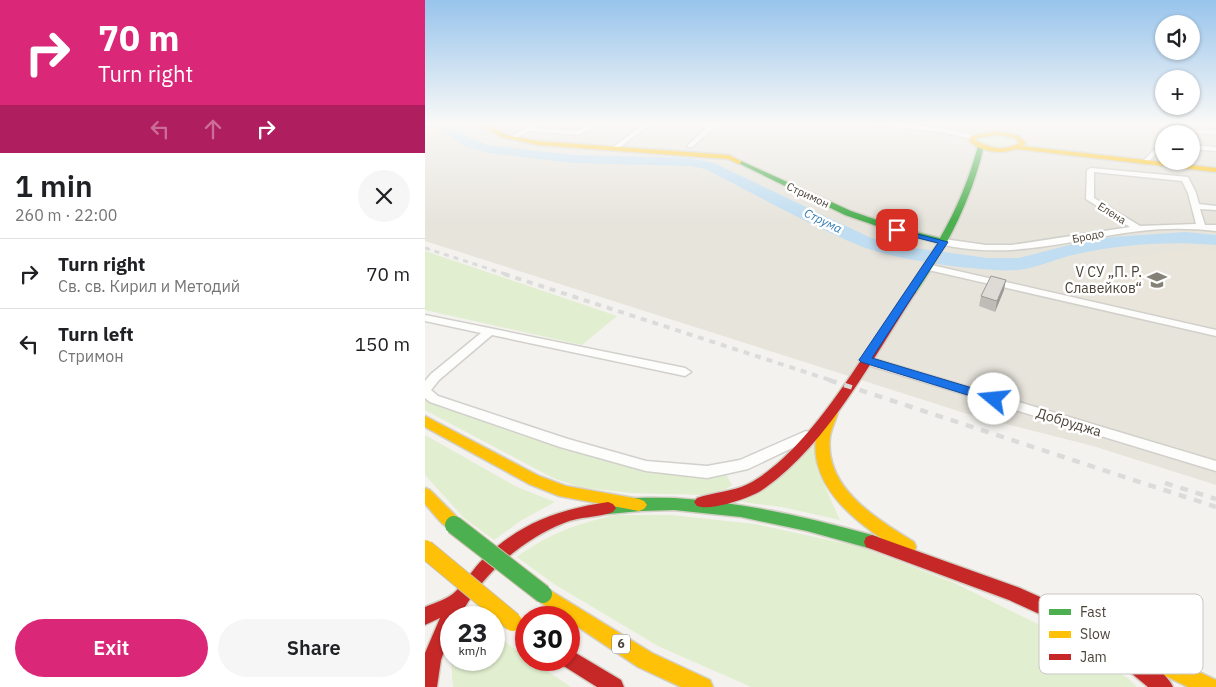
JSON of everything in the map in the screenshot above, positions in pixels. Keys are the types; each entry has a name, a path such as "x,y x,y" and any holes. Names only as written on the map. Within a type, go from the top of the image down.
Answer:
{"main road":[{"name":"Стримон","path":"715,156 729,157 848,213 942,244"},
{"path":"427,687 433,654 460,599 481,572 502,553 540,527 574,514 639,505 712,501 741,494 764,481 789,458 835,405 942,244 960,211 980,156"},
{"path":"979,160 985,156"},
{"path":"1112,156 1216,168"},
{"path":"1147,160 1155,160"},
{"path":"1200,165 1216,168"},
{"path":"835,405 823,442 825,459 841,496 878,530 938,564"},
{"path":"425,421 534,480 564,492 639,505"},
{"name":"6","path":"425,494 454,525 543,594 645,660 703,687"},
{"path":"663,504 746,512 843,532 938,564 1039,607"},
{"path":"425,549 515,623"},
{"path":"425,616 460,599"},
{"path":"580,665 614,687"},
{"path":"1148,674 1163,687"},
{"path":"1182,674 1209,687"}],"street":[{"path":"1147,160 1151,156"},
{"name":"Елена","path":"1137,228 1090,199 1091,170 1185,179 1195,206"},
{"path":"1201,226 1195,206 1216,208"},
{"name":"Бродо","path":"959,244 1011,248 1167,225 1216,228"},
{"name":"Стримон","path":"942,244 959,244"},
{"path":"929,264 1216,333"},
{"path":"425,318 488,333 685,372"},
{"path":"488,333 435,377 425,391 434,399 556,440 646,466 707,472 743,465 809,435"},
{"name":"Добруджа","path":"865,360 1216,466"}],"shaded area":[{"path":"425,156 1155,156 1155,170 1200,170 1200,156 1216,156 1216,485 1093,446 974,416 425,241"},
{"name":"V СУ „П. Р. Славейков“","path":"1199,248 1216,250 1216,328 1093,300 1102,261"}],"green space":[{"path":"425,251 617,316 582,345 425,310"},
{"path":"425,399 590,455 651,473 726,474 732,485 726,489 703,495 630,493 579,487 553,478 425,410"},
{"path":"425,435 517,487 555,502 522,520 494,540 464,518 425,475"},
{"path":"809,446 816,447 817,469 840,520 782,507 742,502 778,478"},
{"path":"616,515 671,515 755,524 861,547 952,582 1039,625 1039,674 1121,674 1137,687 751,687 658,646 554,584 517,557 540,542 564,530"},
{"path":"505,642 515,649 515,671 547,671 571,687 453,687 452,671 505,671"}],"building":[{"path":"991,276 1006,280 997,301 981,296"}],"waterway":[{"name":"Струма","path":"548,156 573,159 599,158 629,161 690,162 709,166 865,242 899,251 987,264 1020,264 1073,249 1112,242 1186,237 1216,240"}],"railway":[{"path":"425,248 508,275"},
{"path":"504,274 833,381"},
{"path":"829,380 1216,507"},
{"path":"1165,483 1216,499"}],"traffic: fast":[{"path":"911,292 954,222 970,186 978,156"},
{"path":"739,162 848,213 897,230 944,242"},
{"path":"608,508 674,504 708,506 807,524 872,542"},
{"path":"454,525 543,594"}],"traffic: slow":[{"path":"716,156 729,157 739,162"},
{"path":"1091,156 1216,170"},
{"path":"832,412 823,437 824,460 830,476 839,491 863,517 908,547"},
{"path":"425,421 534,480 564,492 639,505"},
{"path":"425,494 454,525"},
{"path":"425,549 513,622"},
{"path":"543,594 645,660 703,687"},
{"path":"1182,674 1209,687"}],"traffic: jam":[{"path":"702,502 739,494 760,484 802,446 842,396 911,292"},
{"path":"427,687 432,660 441,633 454,608 490,564 511,545 534,530 559,518 608,508"},
{"path":"872,542 1014,594 1039,605"},
{"path":"425,616 460,599"},
{"path":"580,665 614,687"},
{"path":"1148,674 1163,687"}],"place":[{"name":"V СУ „П. Р. Славейков“","path":"1157,280"}],"route":[{"path":"897,230 944,242 865,360 994,399"}]}
